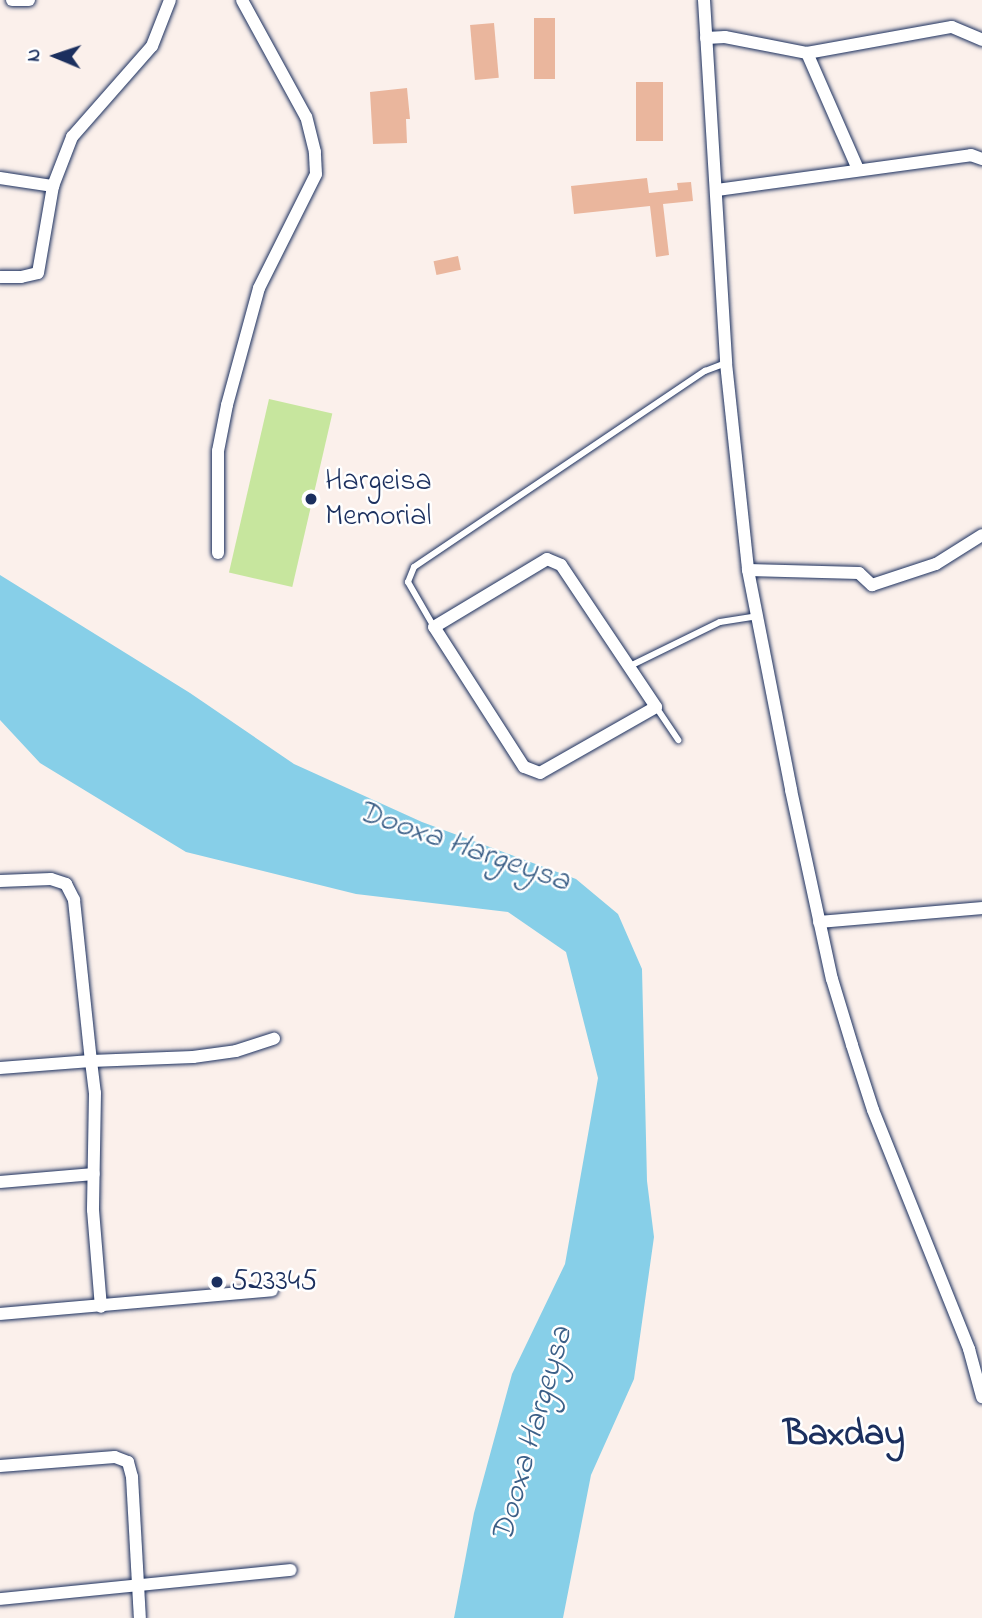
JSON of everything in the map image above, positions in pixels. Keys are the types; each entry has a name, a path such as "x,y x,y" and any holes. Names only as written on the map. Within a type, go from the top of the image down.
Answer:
{"street":[{"path":"12,0 29,0"},
{"path":"0,277 21,277 38,273 53,186 72,137 152,46 170,0"},
{"path":"218,553 218,451 227,405 259,288 316,174 315,152 306,117 242,0"},
{"path":"704,0 718,190 726,363 748,570 757,616 832,979 873,1110 970,1349 982,1397"},
{"path":"706,38 725,37 807,53 952,27 982,40"},
{"path":"807,53 858,169"},
{"path":"718,190 971,155 982,159"},
{"path":"0,178 53,186"},
{"path":"748,570 859,573 872,585 936,564 982,536"},
{"path":"554,560 561,565 656,707 551,769 531,772 524,767 434,627 539,561 554,560"},
{"path":"0,881 51,879 66,884 74,900 95,1093 93,1210 101,1307"},
{"path":"819,922 982,908"},
{"path":"0,1068 193,1057 236,1051 274,1039"},
{"path":"0,1182 94,1174"},
{"path":"0,1314 272,1290"},
{"path":"0,1466 115,1457 128,1462 132,1477 140,1618"},
{"path":"0,1599 291,1570"}],"lane":[{"path":"434,627 408,582 414,567 705,370 726,363"},
{"path":"630,666 720,622 757,616"},
{"path":"656,707 678,740"}],"green space":[{"path":"269,399 332,414 292,587 229,572"}],"water":[{"name":"Dooxa Hargeysa","path":"0,575 190,693 294,764 422,822 576,879 618,914 642,969 647,1181 654,1237 634,1379 591,1475 563,1618 454,1618 474,1513 512,1374 565,1264 598,1078 566,952 508,912 356,894 186,852 40,763 0,720"}],"building":[{"path":"534,18 555,18 555,79 534,79"},
{"path":"494,23 499,78 475,80 470,25"},
{"path":"636,82 663,82 663,141 636,141"},
{"path":"407,88 410,119 406,119 407,143 373,144 370,92"},
{"path":"647,178 649,193 678,190 677,183 691,182 693,201 663,204 669,255 656,257 650,206 574,214 571,186"},
{"path":"458,256 461,270 436,275 434,261"}],"place":[{"name":"Hargeisa Memorial","path":"311,499"},
{"name":"523345","path":"217,1282"}],"district":[{"name":"Baxday","path":"844,1435"}]}
